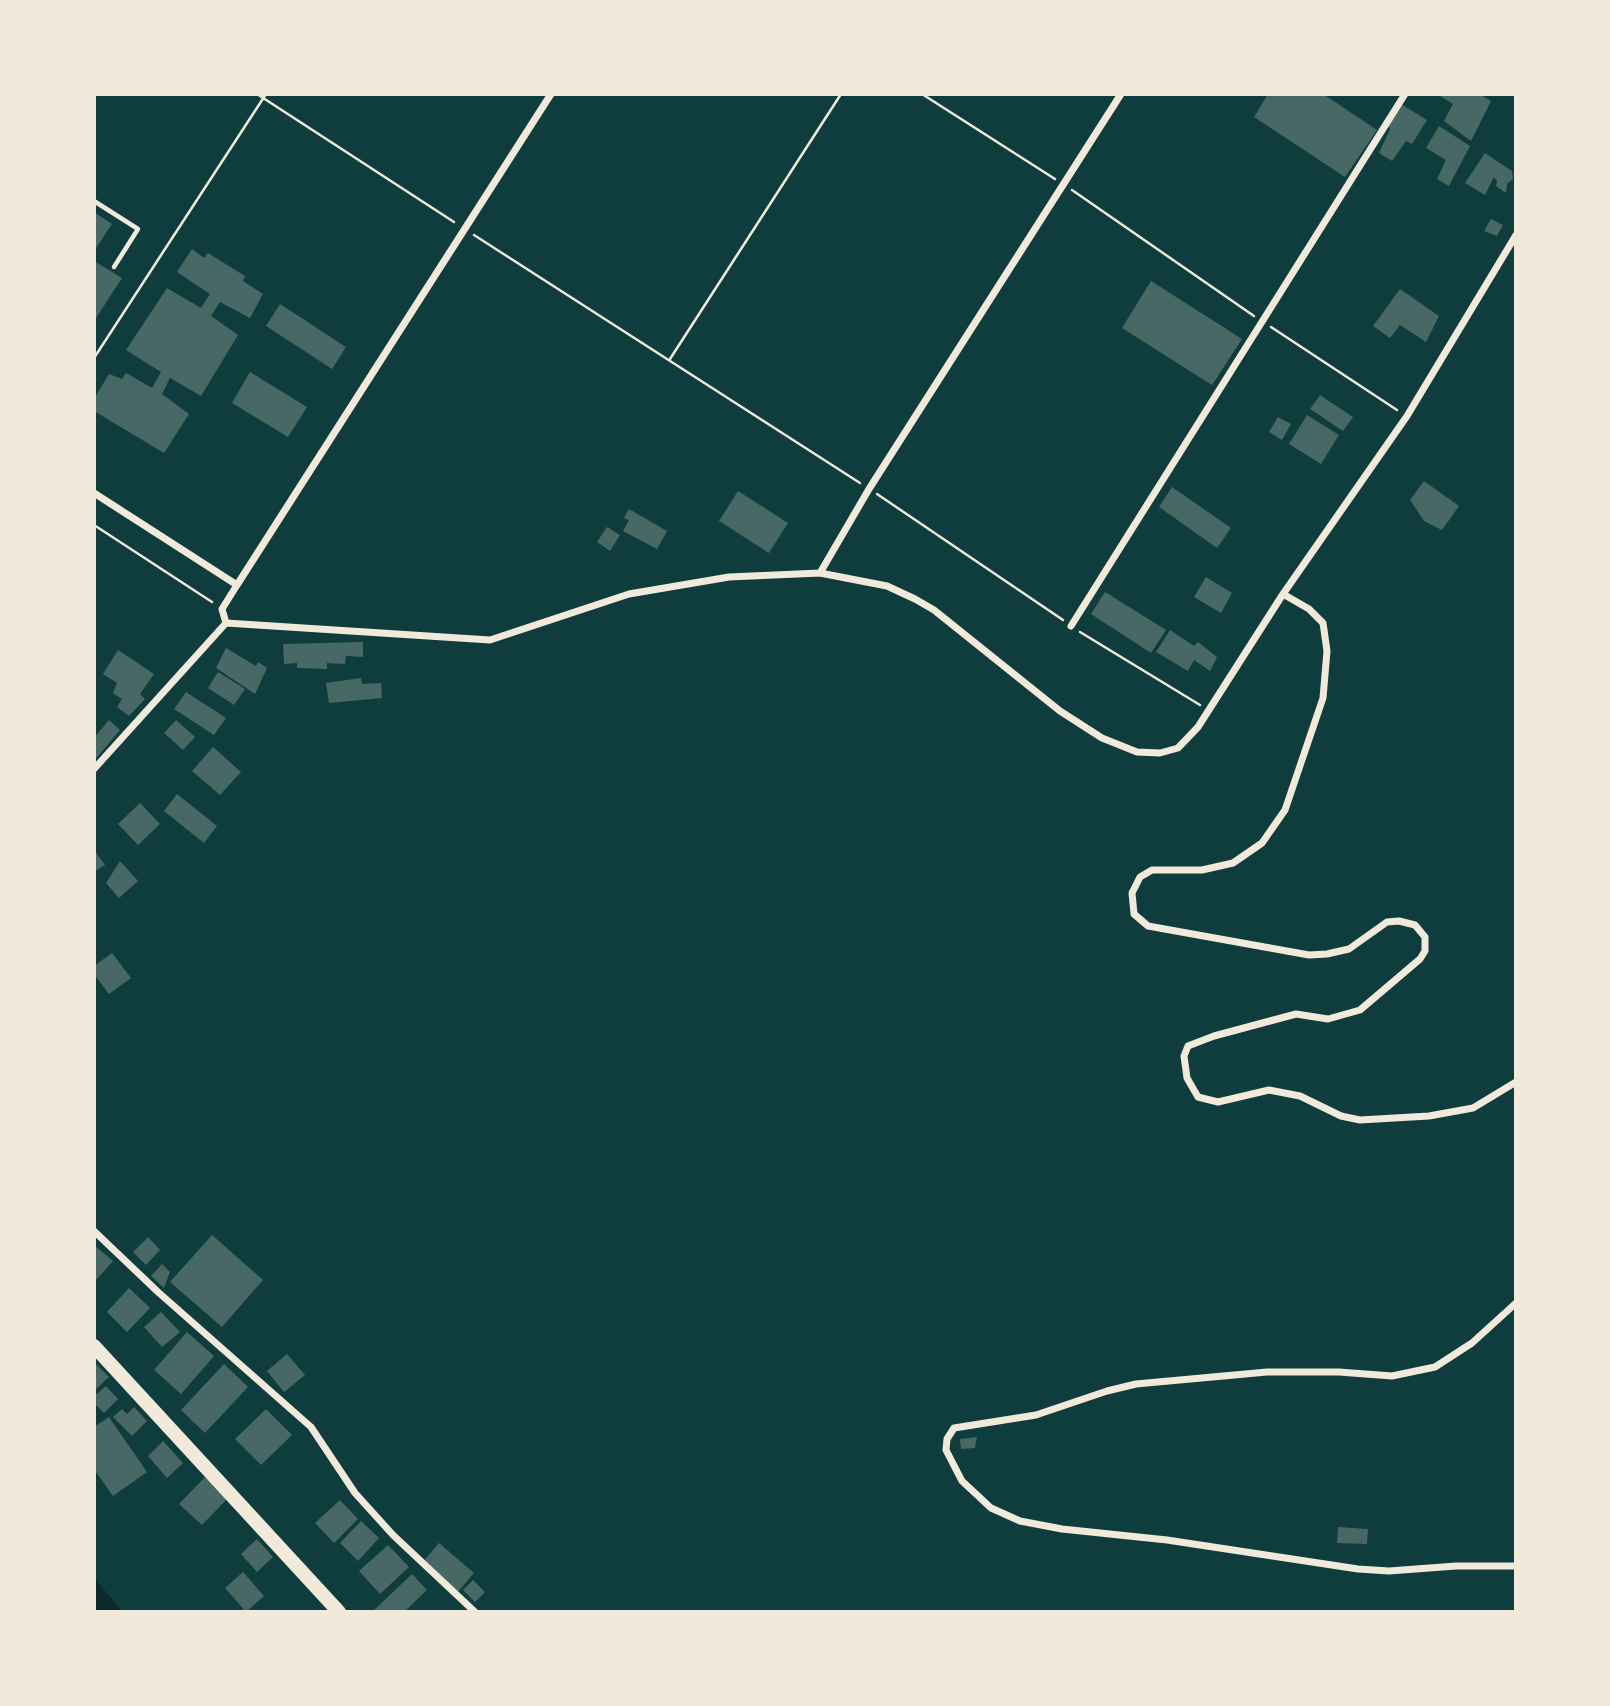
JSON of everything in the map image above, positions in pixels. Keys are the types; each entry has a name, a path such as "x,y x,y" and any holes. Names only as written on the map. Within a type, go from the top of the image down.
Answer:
{"highway":[{"path":"94,1346 339,1612"}],"street":[{"path":"226,623 222,609 551,94"},
{"path":"820,573 869,489 1121,94"},
{"path":"1071,626 1405,94"},
{"path":"226,623 490,640 629,594 729,577 820,573 887,586 934,610 1060,711 1102,737 1137,752 1160,753 1178,748 1198,727 1283,594 1407,416 1516,235"},
{"path":"94,493 237,585"},
{"path":"1283,594 1309,609 1323,623 1327,651 1323,698 1285,810 1262,843 1233,863 1202,870 1152,870 1140,877 1132,893 1134,914 1149,926 1308,955 1349,949 1387,922 1399,921 1415,925 1425,937 1425,951 1420,960 1360,1010 1328,1019 1296,1014 1214,1036 1188,1046 1184,1056 1187,1078 1198,1097 1218,1101 1269,1090 1300,1096 1341,1116 1360,1120 1429,1116 1473,1108 1516,1082"},
{"path":"94,769 226,623"},
{"path":"94,1231 311,1427 355,1493 393,1535 475,1612"},
{"path":"1516,1303 1472,1343 1435,1367 1392,1376 1267,1372 1136,1384 1036,1415 954,1428 947,1439 946,1450 962,1481 991,1508 1020,1521 1062,1529 1167,1540 1389,1572 1457,1566 1516,1566"}],"lane":[{"path":"94,201 138,229 114,267"}],"path":[{"path":"257,94 869,489 1071,626 1209,711"},
{"path":"670,359 841,94"},
{"path":"922,94 1064,184 1256,318"},
{"path":"94,358 264,97"},
{"path":"1268,325 1407,416"},
{"path":"94,525 222,609"}],"water":[{"path":"95,1579 122,1611 95,1611"}],"building":[{"path":"1268,94 1323,94 1377,130 1345,177 1254,117"},
{"path":"1437,94 1479,94 1491,101 1471,141 1444,121 1453,104"},
{"path":"1401,104 1427,120 1412,144 1406,141 1392,161 1379,153 1390,129 1388,126"},
{"path":"1439,126 1470,146 1449,186 1437,179 1446,160 1426,148"},
{"path":"1485,153 1512,171 1513,179 1507,184 1506,193 1496,186 1494,177 1485,195 1465,183"},
{"path":"94,212 112,224 94,251"},
{"path":"1491,219 1503,225 1497,236 1484,231"},
{"path":"192,249 204,258 208,253 245,276 243,281 263,294 250,318 220,302 211,316 238,335 201,396 170,378 162,394 189,414 164,453 94,411 94,399 109,374 122,379 126,373 152,388 161,372 126,350 167,288 201,308 210,294 177,272"},
{"path":"94,261 122,278 94,321"},
{"path":"1151,281 1242,339 1212,385 1122,328"},
{"path":"1400,289 1439,316 1426,342 1400,325 1390,338 1373,326"},
{"path":"280,304 346,347 332,369 266,326"},
{"path":"250,372 307,407 288,437 232,403"},
{"path":"1320,395 1353,417 1343,431 1310,409"},
{"path":"1307,415 1339,435 1321,464 1289,444"},
{"path":"1278,417 1291,424 1282,440 1269,432"},
{"path":"1424,481 1459,506 1442,530 1424,521 1410,500"},
{"path":"1172,487 1231,528 1217,548 1159,507"},
{"path":"738,491 788,523 769,553 719,521"},
{"path":"629,509 667,531 657,549 623,531 629,520 624,518"},
{"path":"607,527 620,535 610,551 597,542"},
{"path":"1206,577 1232,593 1221,613 1194,597"},
{"path":"1105,592 1166,630 1151,653 1091,614"},
{"path":"1170,630 1194,646 1198,642 1217,657 1210,671 1194,660 1188,671 1156,652"},
{"path":"363,642 363,657 346,656 345,664 327,663 327,669 297,668 297,663 284,664 283,644"},
{"path":"226,648 256,666 258,662 267,668 255,694 216,668"},
{"path":"118,650 154,674 140,694 145,699 129,716 117,707 122,699 113,693 117,683 103,674"},
{"path":"218,672 245,689 234,705 208,688"},
{"path":"361,678 362,684 381,683 382,698 329,703 326,683"},
{"path":"186,692 226,718 214,735 174,709"},
{"path":"109,720 120,730 94,761 94,738"},
{"path":"176,720 195,737 183,750 164,733"},
{"path":"213,747 241,772 220,795 192,771"},
{"path":"177,794 217,826 204,843 164,811"},
{"path":"140,803 160,824 138,845 118,824"},
{"path":"94,850 105,865 94,872"},
{"path":"120,861 138,881 119,898 106,883"},
{"path":"112,953 131,978 109,994 94,974 94,966"},
{"path":"212,1235 263,1280 222,1327 170,1282"},
{"path":"148,1237 160,1250 146,1265 133,1252"},
{"path":"94,1245 113,1261 96,1280 94,1278"},
{"path":"162,1264 170,1272 164,1288 151,1276"},
{"path":"129,1288 150,1308 127,1332 107,1312"},
{"path":"161,1312 180,1332 162,1347 144,1327"},
{"path":"187,1332 214,1356 181,1394 154,1370"},
{"path":"287,1354 305,1375 284,1392 267,1371"},
{"path":"94,1362 109,1377 94,1391"},
{"path":"224,1364 248,1387 205,1433 181,1410"},
{"path":"106,1386 118,1399 104,1413 94,1403 94,1396"},
{"path":"134,1407 147,1421 132,1436 113,1417 122,1409 127,1414"},
{"path":"266,1409 292,1435 261,1465 235,1439"},
{"path":"109,1417 147,1472 113,1496 94,1469 94,1427"},
{"path":"977,1437 975,1448 961,1449 960,1439"},
{"path":"163,1441 183,1463 167,1478 148,1456"},
{"path":"205,1477 228,1498 202,1525 179,1504"},
{"path":"340,1500 358,1519 334,1543 315,1523"},
{"path":"361,1521 379,1538 358,1561 340,1543"},
{"path":"1338,1527 1368,1529 1367,1544 1337,1543"},
{"path":"257,1539 273,1557 257,1572 241,1554"},
{"path":"439,1543 474,1573 457,1593 422,1563"},
{"path":"388,1545 409,1567 380,1594 359,1571"},
{"path":"243,1572 264,1596 246,1612 225,1588"},
{"path":"412,1574 427,1590 404,1612 372,1612"},
{"path":"473,1580 485,1592 475,1602 463,1590"}]}
